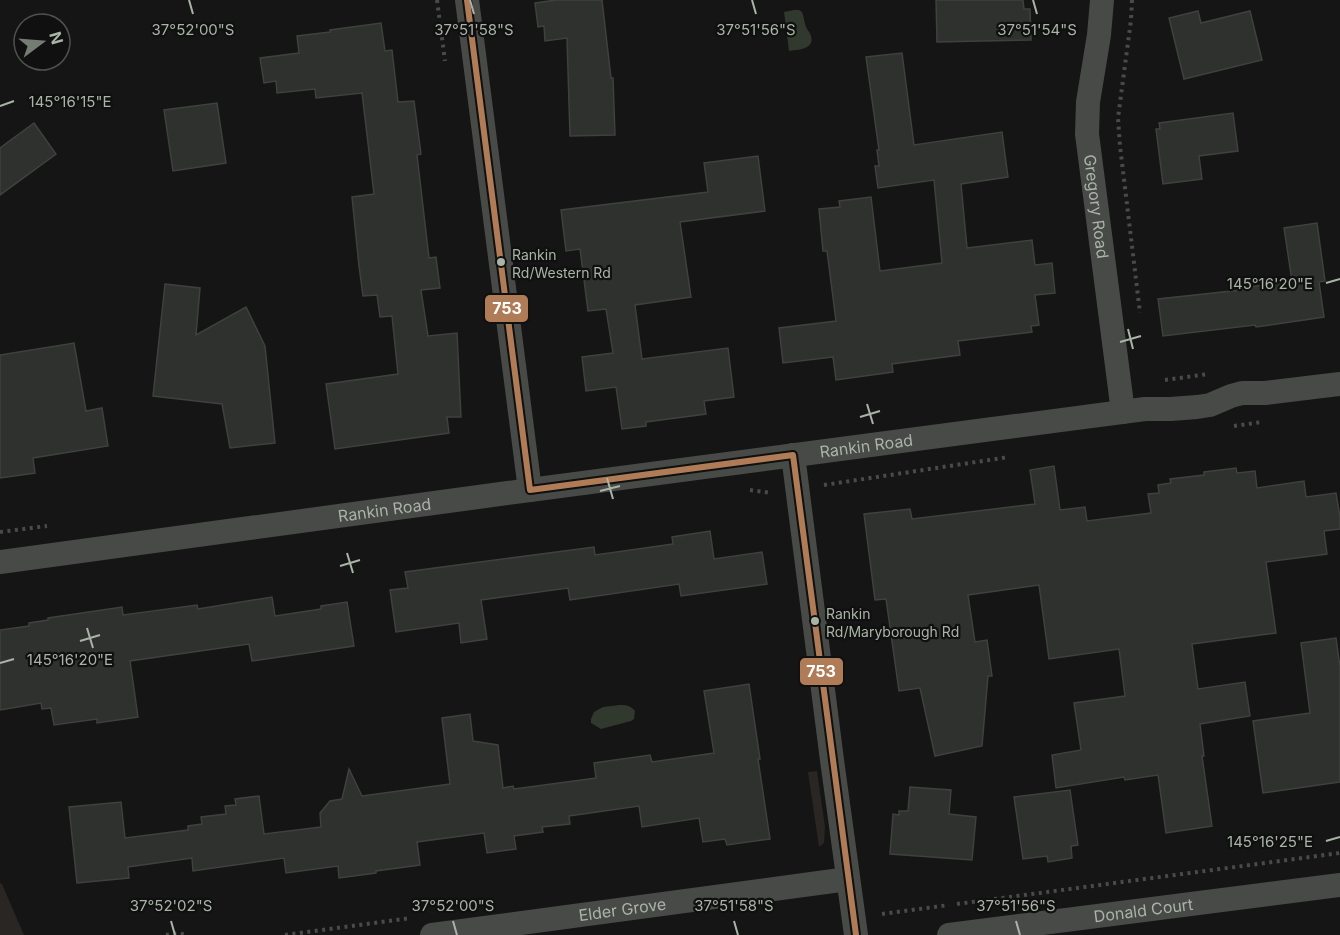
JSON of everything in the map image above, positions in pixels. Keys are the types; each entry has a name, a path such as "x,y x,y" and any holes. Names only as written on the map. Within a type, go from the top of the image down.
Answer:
{"street":[{"path":"467,0 530,490"},
{"name":"Gregory Road","path":"1102,0 1088,102 1087,134 1123,412"},
{"name":"Rankin Road","path":"0,562 1145,409 1197,407 1210,405 1242,393 1264,393 1340,384"},
{"path":"793,455 856,935"},
{"name":"Elder Grove","path":"432,935 848,879"},
{"name":"Donald Court","path":"949,935 1340,885"}],"path":[{"path":"1132,0 1118,118 1141,323"},
{"path":"882,914 1340,853"},
{"path":"166,935 178,933 186,935"}],"shaded area":[{"path":"794,10 802,12 812,40 811,44 805,48 789,51 784,12"},
{"path":"619,705 633,709 634,719 601,729 591,723 594,712 603,707"},
{"path":"817,771 825,827 824,843 819,847 808,772"},
{"path":"0,883 2,884 24,935 0,935"}],"building":[{"path":"556,0 602,0 611,78 613,78 615,135 570,136 567,38 545,41 544,26 538,27 535,3"},
{"path":"936,0 1023,0 1024,9 1030,9 1031,40 937,42"},
{"path":"1198,11 1201,23 1250,11 1262,60 1184,79 1169,18"},
{"path":"381,23 385,51 392,50 398,102 414,101 421,154 417,155 429,258 436,257 440,288 421,290 428,336 457,333 461,417 447,417 449,433 335,449 326,384 398,374 392,316 380,317 377,295 363,296 359,266 352,197 374,194 362,93 316,98 315,89 277,93 276,81 264,83 260,58 299,53 297,36"},
{"path":"902,53 914,145 1002,132 1008,177 961,184 967,248 1032,240 1035,265 1052,263 1055,293 1035,295 1039,325 1031,326 1032,332 958,341 960,355 892,364 893,372 836,380 833,357 783,363 779,328 836,321 827,251 823,251 819,209 840,207 839,201 871,197 880,271 942,263 934,180 878,188 875,166 879,166 877,150 879,150 866,57"},
{"path":"217,103 226,163 173,171 164,110"},
{"path":"1233,113 1238,151 1199,156 1202,179 1163,184 1156,129 1160,129 1159,123"},
{"path":"34,123 56,154 0,195 0,148"},
{"path":"758,156 765,211 680,222 691,297 635,305 642,359 728,348 734,397 704,401 706,414 646,422 646,426 622,429 616,387 586,391 582,357 613,353 606,309 588,311 580,249 566,251 561,210 708,192 704,163"},
{"path":"1317,223 1325,281 1319,282 1324,317 1256,327 1255,325 1163,336 1158,299 1250,289 1250,287 1292,281 1284,228"},
{"path":"165,284 200,288 196,335 246,307 265,346 275,443 230,448 222,404 153,396"},
{"path":"74,343 86,411 102,408 108,446 33,458 35,473 0,478 0,355"},
{"path":"1054,466 1060,510 1085,507 1087,521 1151,513 1148,494 1159,493 1158,485 1171,483 1170,479 1236,468 1237,473 1255,471 1257,488 1304,481 1306,497 1336,493 1340,529 1324,531 1327,554 1266,562 1276,633 1192,644 1198,689 1245,682 1250,716 1200,724 1212,826 1166,833 1158,775 1125,780 1124,777 1056,788 1052,755 1081,750 1074,703 1125,696 1119,649 1049,659 1039,585 968,595 975,642 987,640 992,676 988,676 982,746 935,756 920,688 899,691 886,599 875,600 864,514 910,509 912,519 1035,504 1030,470"},
{"path":"710,531 714,559 762,552 767,584 681,596 679,584 570,600 568,588 481,600 487,639 461,643 459,623 396,632 390,590 408,588 405,572 594,547 595,555 673,544 672,537"},
{"path":"272,597 275,616 321,609 321,606 347,602 354,646 252,661 249,644 130,661 138,717 97,723 97,719 54,725 51,708 42,709 41,703 0,710 0,630 29,626 29,623 48,620 48,618 122,607 123,615 197,605 198,609"},
{"path":"1336,638 1340,667 1340,782 1263,793 1253,721 1310,713 1301,643"},
{"path":"749,684 770,839 727,845 725,839 703,842 699,818 642,827 639,806 569,816 570,824 542,827 543,832 514,836 516,849 487,853 484,833 417,842 420,865 376,871 376,873 339,878 338,866 286,873 284,858 193,871 192,858 128,867 129,878 77,883 69,807 121,802 125,838 188,830 188,826 202,824 201,817 226,814 225,806 236,805 235,799 259,796 264,834 321,827 320,813 330,801 342,799 349,769 362,796 450,784 442,718 470,714 473,741 498,745 503,788 513,786 514,789 596,778 594,763 650,755 652,762 714,753 704,691"},
{"path":"910,787 951,790 949,814 976,817 972,860 890,854 893,814 899,815 899,811 908,811"},
{"path":"1070,790 1078,845 1071,846 1072,858 1048,862 1047,856 1023,859 1014,797"}],"transit line":[{"name":"753","path":"467,0 530,490 793,455 856,935"}],"place":[{"name":"Rankin Rd/Western Rd","path":"501,262"},
{"name":"Rankin Rd/Maryborough Rd","path":"815,621"}]}
